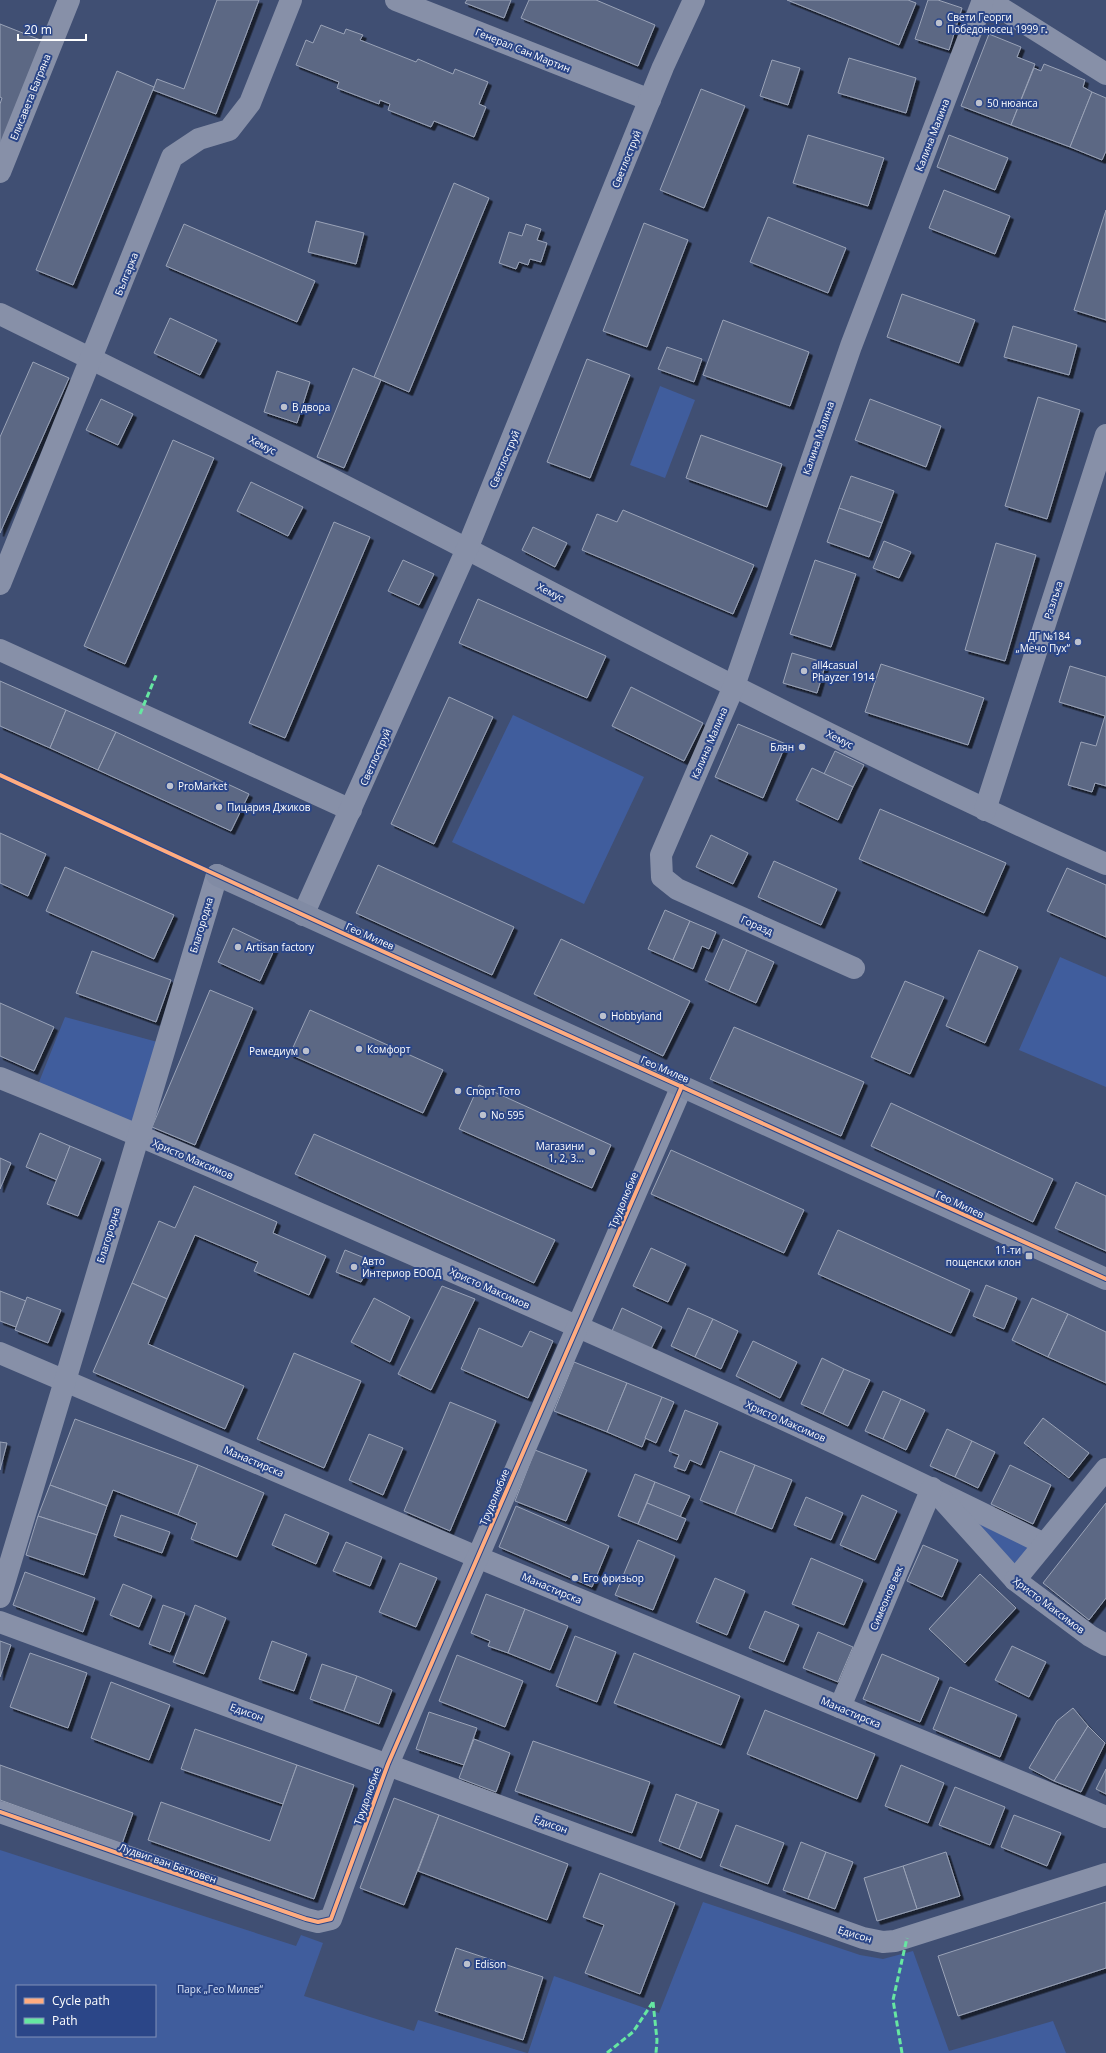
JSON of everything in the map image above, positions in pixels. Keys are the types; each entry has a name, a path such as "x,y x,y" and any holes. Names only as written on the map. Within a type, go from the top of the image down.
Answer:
{"street":[{"name":"Елисавета Багряна","path":"0,172 69,0"},
{"name":"Българка","path":"0,584 92,359 172,157 199,139 229,130 250,103 291,0"},
{"name":"Генерал Сан Мартин","path":"396,0 650,100"},
{"name":"Светлоструй","path":"303,915 467,549 650,100 694,0"},
{"name":"Калина Малина","path":"662,877 661,855 734,686 848,353 984,0"},
{"path":"988,0 1106,74"},
{"name":"Хемус","path":"0,314 467,549 734,686 985,810 1106,864"},
{"name":"Разлъка","path":"985,810 1106,435"},
{"path":"0,650 351,810"},
{"name":"Гео Милев","path":"217,875 1106,1279"},
{"name":"Благородна","path":"0,1596 217,875"},
{"name":"Горазд","path":"662,877 677,889 854,968"},
{"name":"Христо Максимов","path":"0,1078 138,1136 577,1326 932,1488 1044,1544"},
{"name":"Трудолюбие","path":"331,1920 388,1764 682,1086"},
{"name":"Манастирска","path":"0,1353 477,1557 1106,1817"},
{"path":"1015,1580 1106,1469"},
{"name":"Христо Максимов","path":"932,1488 1015,1580 1090,1636 1106,1645"},
{"name":"Симеонов век","path":"840,1707 932,1488"},
{"name":"Едисон","path":"0,1622 700,1880 863,1938 883,1942 907,1938 1106,1874"},
{"name":"Лудвиг ван Бетховен","path":"0,1812 306,1919 318,1922 331,1920"}],"green space":[{"path":"660,386 695,400 665,478 630,465"},
{"path":"513,715 644,777 584,904 452,842"},
{"path":"1060,957 1106,977 1106,1087 1019,1050"},
{"path":"65,1017 165,1044 138,1136 35,1092"},
{"path":"932,1488 1044,1544 1015,1580"},
{"name":"Парк „Гео Милев“","path":"0,1850 296,1946 301,1935 323,1943 304,1996 414,2031 418,2020 527,2053 0,2053"},
{"path":"703,1902 860,1955 883,1959 913,1951 949,2051 1053,2021 1066,2053 528,2053 554,1976 659,2013"}],"building":[{"path":"217,0 259,0 216,114 153,90 157,79 184,89"},
{"path":"467,0 511,0 504,18 465,3"},
{"path":"529,0 596,0 655,25 638,66 521,18"},
{"path":"787,0 908,0 916,3 899,45"},
{"name":"Свети Георги Победоносец 1999 г.","path":"928,0 938,0 962,8 949,50 915,39"},
{"path":"0,24 48,43 0,154 0,104 2,98 0,97"},
{"path":"321,25 344,34 346,29 363,35 360,40 416,62 418,59 453,74 455,69 488,82 479,104 486,107 474,137 434,121 431,127 388,110 390,104 380,100 379,104 337,88 339,82 296,65 306,40 313,43"},
{"path":"989,34 1021,47 1017,57 1035,64 1011,125 961,106"},
{"path":"849,58 916,78 906,113 838,93"},
{"path":"772,60 800,68 788,105 760,96"},
{"path":"1044,64 1085,80 1083,87 1092,92 1070,147 1011,125 1034,68 1041,71"},
{"path":"117,71 154,87 73,285 36,270"},
{"path":"701,89 745,106 704,208 660,190"},
{"path":"1092,92 1106,98 1106,151 1102,160 1070,147"},
{"path":"808,135 884,158 868,206 793,183"},
{"path":"949,135 1008,158 995,190 937,167"},
{"path":"454,183 489,198 409,392 374,377"},
{"path":"944,190 1010,216 995,254 929,228"},
{"path":"1106,210 1106,320 1074,310"},
{"path":"768,217 846,248 828,293 750,262"},
{"path":"316,221 364,233 356,264 308,252"},
{"path":"644,223 688,240 647,347 603,331"},
{"path":"184,224 315,281 297,322 166,266"},
{"path":"526,224 541,229 537,240 547,243 541,262 530,259 528,265 519,262 516,269 499,263 509,232 522,236"},
{"path":"902,294 975,320 959,363 887,337"},
{"path":"170,318 217,340 200,375 154,353"},
{"path":"723,320 809,352 790,406 703,375"},
{"path":"1013,326 1077,345 1069,375 1004,357"},
{"path":"667,347 702,359 694,382 658,369"},
{"path":"587,359 630,375 590,478 547,462"},
{"path":"33,362 69,378 0,533 0,437"},
{"path":"353,368 381,380 344,468 317,457"},
{"path":"277,371 310,382 297,423 264,412"},
{"path":"1038,397 1080,410 1047,519 1005,506"},
{"path":"101,399 133,414 118,445 86,430"},
{"path":"870,399 941,426 926,467 855,440"},
{"path":"701,435 782,464 767,507 686,478"},
{"path":"173,440 214,458 125,664 84,646"},
{"path":"851,476 894,491 882,523 839,508"},
{"path":"251,482 303,507 288,536 237,511"},
{"path":"839,508 882,523 869,557 827,542"},
{"path":"623,510 754,565 733,614 582,550 597,514 617,522"},
{"path":"334,522 370,537 285,738 249,723"},
{"path":"533,527 567,543 555,567 522,550"},
{"path":"884,541 911,552 899,578 873,568"},
{"path":"996,543 1036,555 1005,661 965,650"},
{"path":"403,560 434,574 419,605 388,591"},
{"path":"815,560 856,574 831,647 790,634"},
{"path":"478,599 606,656 587,698 459,643"},
{"path":"792,653 826,663 817,693 783,683"},
{"path":"881,664 984,698 968,745 865,712"},
{"path":"1070,666 1106,677 1106,786 1095,783 1092,792 1068,785 1081,742 1096,746 1105,716 1059,702"},
{"path":"0,681 66,710 50,748 0,726"},
{"path":"631,687 703,723 684,761 612,726"},
{"path":"449,697 493,717 434,844 391,824"},
{"path":"66,710 116,732 98,770 50,748"},
{"path":"738,724 786,744 763,798 715,777"},
{"path":"116,732 249,794 231,831 98,770"},
{"path":"835,751 864,765 853,787 824,774"},
{"path":"812,768 853,787 838,820 796,800"},
{"path":"880,809 1006,863 984,913 859,859"},
{"path":"0,833 46,854 28,896 0,883"},
{"path":"711,835 748,853 733,884 696,867"},
{"path":"774,861 837,889 821,925 758,897"},
{"path":"378,865 514,927 492,975 356,913"},
{"path":"65,867 174,915 154,959 46,911"},
{"path":"1067,868 1106,885 1106,937 1047,911"},
{"path":"665,910 690,921 673,960 648,949"},
{"path":"690,921 716,932 709,949 702,946 693,969 673,960"},
{"path":"233,928 275,948 260,981 218,962"},
{"path":"561,939 690,1001 663,1056 534,994"},
{"path":"723,939 747,950 729,991 705,980"},
{"path":"747,950 774,962 756,1003 729,991"},
{"path":"979,950 1018,967 985,1043 946,1026"},
{"path":"92,951 171,980 156,1022 76,993"},
{"path":"905,981 944,997 910,1074 871,1057"},
{"path":"210,990 253,1008 195,1145 152,1127"},
{"path":"0,1003 54,1027 34,1071 0,1056"},
{"path":"310,1010 443,1070 423,1113 290,1054"},
{"path":"734,1027 864,1082 841,1136 710,1079"},
{"path":"479,1085 611,1145 592,1188 459,1129"},
{"path":"891,1103 1053,1179 1033,1222 871,1146"},
{"path":"40,1133 70,1146 57,1180 26,1167"},
{"path":"314,1134 555,1240 534,1283 295,1174"},
{"path":"70,1146 101,1159 78,1216 47,1204"},
{"path":"671,1150 804,1210 784,1253 651,1194"},
{"path":"0,1158 11,1163 0,1189"},
{"path":"1076,1182 1106,1196 1106,1251 1055,1228"},
{"path":"194,1186 277,1222 273,1233 326,1256 309,1295 254,1271 258,1262 195,1235 167,1299 132,1283 159,1221 175,1228"},
{"path":"838,1230 970,1290 951,1333 818,1274"},
{"path":"651,1248 686,1264 668,1302 633,1286"},
{"name":"Авто Интериор ЕООД","path":"345,1250 372,1261 361,1282 336,1272"},
{"path":"132,1283 167,1299 148,1344 244,1386 225,1429 93,1372"},
{"path":"986,1285 1017,1298 1004,1329 973,1316"},
{"path":"442,1286 475,1299 431,1390 398,1374"},
{"path":"0,1291 26,1301 16,1327 0,1321"},
{"path":"27,1297 61,1310 48,1343 15,1330"},
{"path":"374,1298 410,1317 390,1362 351,1342"},
{"path":"1032,1298 1068,1314 1048,1357 1012,1340"},
{"path":"622,1308 662,1327 651,1349 612,1331"},
{"path":"688,1308 713,1319 695,1357 671,1346"},
{"path":"1068,1314 1106,1332 1106,1383 1048,1357"},
{"path":"713,1319 738,1331 721,1369 695,1357"},
{"path":"479,1328 522,1347 530,1331 553,1341 528,1398 461,1369"},
{"path":"753,1341 797,1362 780,1398 736,1376"},
{"path":"294,1353 361,1381 324,1468 257,1439"},
{"path":"822,1358 844,1369 823,1414 801,1404"},
{"path":"574,1362 627,1383 607,1432 554,1411"},
{"path":"844,1369 870,1380 848,1426 823,1414"},
{"path":"627,1383 662,1397 642,1447 607,1432"},
{"path":"883,1391 901,1399 883,1439 865,1431"},
{"path":"662,1397 674,1402 656,1443 645,1438"},
{"path":"901,1399 925,1410 906,1450 883,1439"},
{"path":"450,1402 496,1421 450,1531 404,1511"},
{"path":"685,1410 718,1423 701,1465 690,1460 685,1471 674,1467 679,1455 669,1451"},
{"path":"1043,1418 1089,1453 1069,1478 1024,1443"},
{"path":"75,1419 198,1465 178,1515 113,1490 107,1506 50,1485"},
{"path":"947,1429 972,1441 955,1477 930,1466"},
{"path":"369,1434 403,1448 383,1495 349,1480"},
{"path":"972,1441 995,1452 978,1488 955,1477"},
{"path":"0,1442 7,1443 0,1470"},
{"path":"535,1450 587,1470 566,1521 515,1501"},
{"path":"720,1451 755,1465 735,1514 700,1500"},
{"path":"198,1465 264,1493 237,1557 191,1539 197,1523 178,1515"},
{"path":"755,1465 792,1480 772,1529 735,1514"},
{"path":"1010,1465 1051,1485 1033,1524 991,1504"},
{"path":"635,1474 655,1482 638,1524 618,1516"},
{"path":"655,1482 690,1496 680,1517 647,1503"},
{"path":"50,1485 107,1506 97,1535 38,1516"},
{"path":"862,1495 897,1511 875,1560 840,1545"},
{"path":"806,1497 843,1513 831,1540 794,1525"},
{"path":"647,1503 686,1519 677,1540 638,1524"},
{"path":"1106,1503 1106,1598 1089,1620 1043,1583"},
{"path":"516,1506 609,1546 592,1587 499,1547"},
{"path":"285,1514 329,1533 316,1564 272,1545"},
{"path":"121,1515 170,1532 162,1553 114,1536"},
{"path":"38,1516 97,1535 84,1575 26,1555"},
{"path":"638,1540 675,1556 653,1610 615,1595"},
{"path":"346,1542 382,1557 370,1586 333,1571"},
{"path":"923,1545 958,1560 942,1597 907,1581"},
{"path":"811,1558 863,1580 844,1625 792,1604"},
{"path":"400,1563 437,1578 416,1627 379,1612"},
{"path":"25,1572 95,1598 83,1632 13,1605"},
{"path":"980,1574 1016,1608 965,1663 929,1629"},
{"path":"715,1578 745,1591 727,1635 696,1622"},
{"path":"123,1584 152,1596 139,1627 110,1615"},
{"path":"486,1594 525,1609 508,1653 488,1646 490,1641 471,1633"},
{"path":"163,1605 185,1613 170,1652 149,1644"},
{"path":"195,1605 226,1618 204,1674 173,1662"},
{"path":"525,1609 568,1626 550,1670 508,1653"},
{"path":"765,1611 799,1625 784,1662 749,1648"},
{"path":"818,1632 853,1647 838,1682 803,1668"},
{"path":"575,1636 616,1652 597,1702 556,1686"},
{"path":"0,1641 11,1645 0,1677"},
{"path":"272,1641 307,1654 294,1691 259,1679"},
{"path":"1012,1646 1046,1662 1029,1697 995,1680"},
{"path":"30,1653 87,1673 68,1728 10,1707"},
{"path":"634,1653 740,1696 721,1745 614,1703"},
{"path":"882,1654 939,1678 920,1722 863,1699"},
{"path":"457,1655 523,1681 505,1727 439,1701"},
{"path":"322,1664 357,1676 344,1711 310,1699"},
{"path":"357,1676 392,1690 379,1724 344,1711"},
{"path":"111,1682 170,1705 149,1760 91,1738"},
{"path":"950,1687 1017,1715 1000,1757 933,1729"},
{"path":"1073,1708 1088,1726 1054,1781 1029,1768 1057,1721"},
{"path":"765,1710 875,1754 857,1799 747,1754"},
{"path":"429,1712 477,1728 464,1765 416,1749"},
{"path":"1088,1726 1105,1743 1081,1792 1054,1781"},
{"path":"195,1729 297,1765 283,1804 181,1769"},
{"path":"474,1739 510,1753 496,1792 459,1778"},
{"path":"533,1741 650,1782 632,1833 515,1791"},
{"path":"0,1765 133,1813 122,1844 0,1800"},
{"path":"297,1765 354,1785 314,1899 148,1840 161,1802 270,1841"},
{"path":"901,1765 944,1783 928,1823 885,1806"},
{"path":"1106,1769 1106,1794 1096,1789"},
{"path":"955,1787 1005,1807 990,1845 939,1825"},
{"path":"676,1794 697,1802 679,1849 659,1841"},
{"path":"394,1798 439,1815 404,1905 360,1888"},
{"path":"697,1802 719,1810 701,1858 679,1849"},
{"path":"439,1815 568,1864 547,1920 418,1871"},
{"path":"1014,1815 1061,1833 1047,1866 1001,1847"},
{"path":"736,1825 784,1843 768,1884 720,1866"},
{"path":"801,1842 826,1852 808,1899 783,1890"},
{"path":"826,1852 853,1862 835,1909 808,1899"},
{"path":"946,1852 960,1896 917,1909 903,1866"},
{"path":"903,1866 917,1909 877,1921 864,1878"},
{"path":"600,1873 675,1903 640,1994 585,1973 604,1925 583,1917"},
{"path":"1106,1902 1106,1968 958,2016 938,1956"},
{"path":"456,1948 543,1977 523,2040 435,2011"}],"marked path":[{"path":"140,714 157,673"},
{"path":"902,2053 893,2000 907,1938"},
{"path":"653,2002 657,2040 656,2053"},
{"path":"607,2053 633,2032 653,2002"}],"cycle path":[{"path":"0,775 349,936 1106,1279"},
{"path":"0,1812 306,1919 318,1922 331,1919 388,1764 682,1086"}],"place":[{"name":"Свети Георги Победоносец 1999 г.","path":"939,23"},
{"name":"50 нюанса","path":"979,103"},
{"name":"В двора","path":"284,407"},
{"name":"ДГ №184 „Мечо Пух“","path":"1078,642"},
{"name":"all4casual Phayzer 1914","path":"804,671"},
{"name":"Блян","path":"802,747"},
{"name":"ProMarket","path":"170,786"},
{"name":"Пицария Джиков","path":"219,807"},
{"name":"Artisan factory","path":"238,947"},
{"name":"Hobbyland","path":"603,1016"},
{"name":"Комфорт","path":"359,1049"},
{"name":"Ремедиум","path":"306,1051"},
{"name":"Спорт Тото","path":"458,1091"},
{"name":"No 595","path":"483,1115"},
{"name":"Магазини 1, 2, 3...","path":"592,1152"},
{"name":"11-ти пощенски клон","path":"1029,1256"},
{"name":"Авто Интериор ЕООД","path":"354,1267"},
{"name":"Его фризьор","path":"575,1578"},
{"name":"Edison","path":"467,1964"}]}
